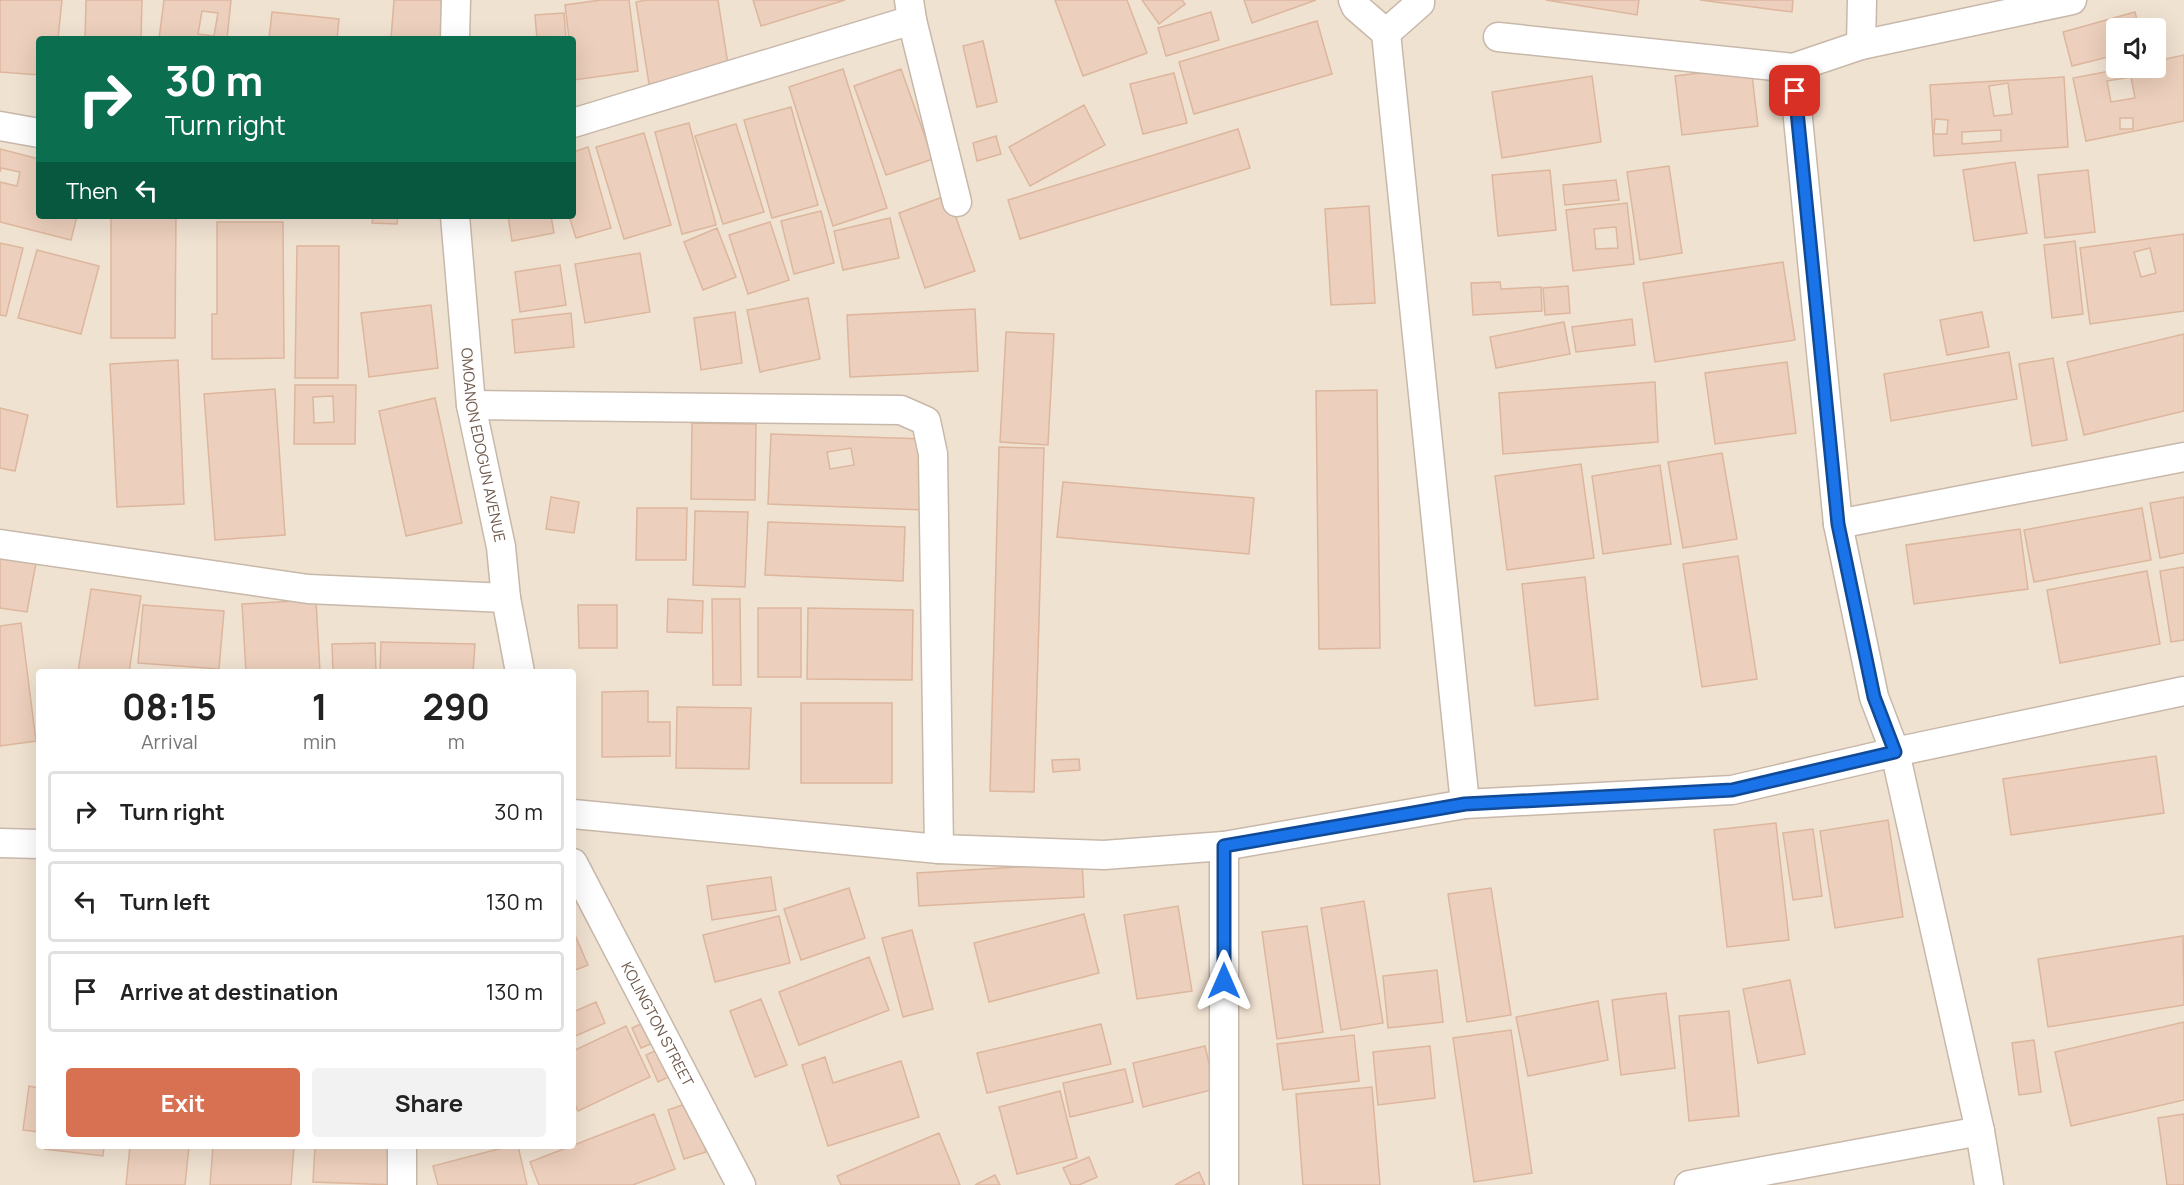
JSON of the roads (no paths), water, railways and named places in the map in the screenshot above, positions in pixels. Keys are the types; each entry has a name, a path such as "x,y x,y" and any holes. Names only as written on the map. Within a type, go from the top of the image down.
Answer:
{"street":[{"path":"455,36 456,0"},
{"path":"1353,0 1356,7 1386,33 1465,804"},
{"path":"1386,33 1420,3 1420,0"},
{"path":"1861,45 1862,0"},
{"path":"1498,38 1792,68 1861,45 2072,0"},
{"path":"576,122 911,10 957,202"},
{"path":"1792,68 1838,524 1874,697 1895,752 1980,1131 1989,1185"},
{"path":"0,126 36,132"},
{"name":"OMOANON EDOGUN AVENUE","path":"455,219 471,405 501,547 506,598 519,669"},
{"path":"471,405 901,410 926,421 933,454 939,849"},
{"path":"1838,524 2184,457"},
{"path":"0,544 308,589 506,598"},
{"path":"576,814 939,849 1104,855 1224,846 1465,804 1732,790 1895,752 2184,691"},
{"path":"0,843 36,844"},
{"path":"1224,846 1224,1185"},
{"name":"KOLINGTON STREET","path":"576,869 741,1185"},
{"path":"1689,1185 1980,1131"},
{"path":"402,1149 402,1185"}]}
